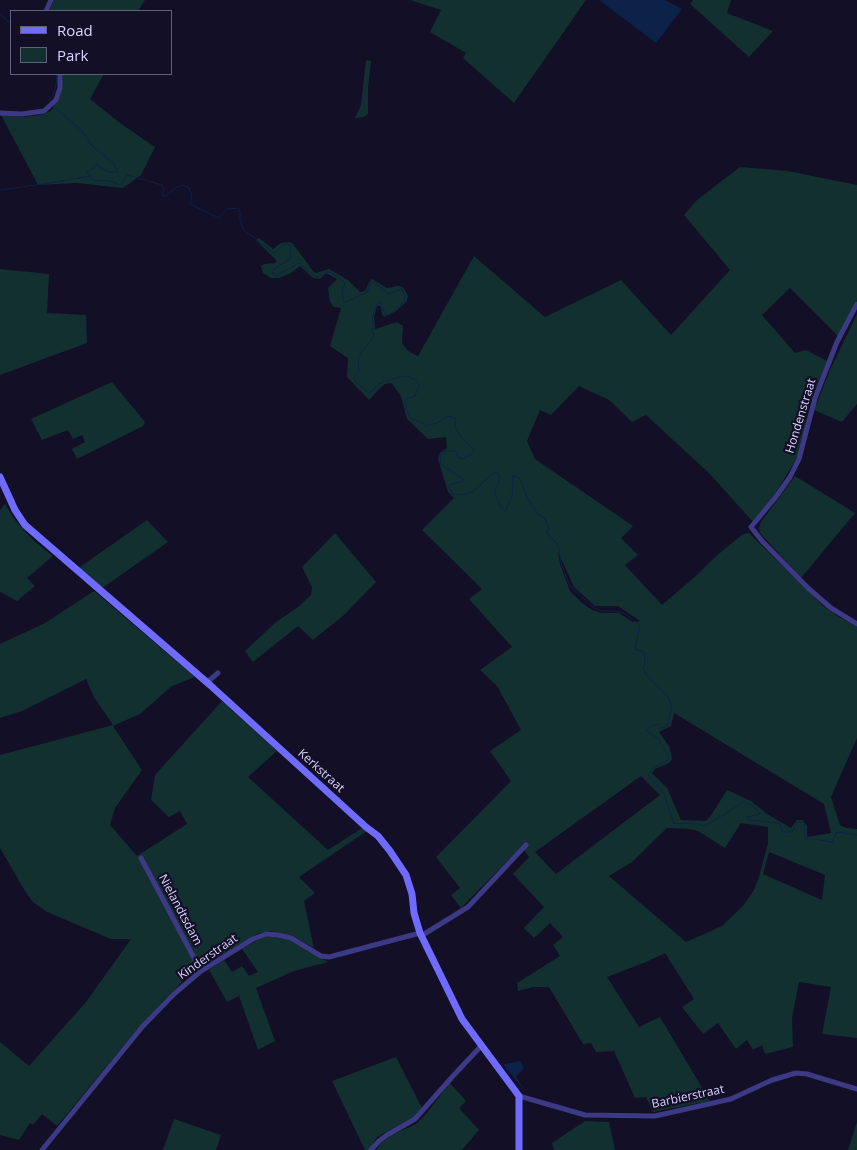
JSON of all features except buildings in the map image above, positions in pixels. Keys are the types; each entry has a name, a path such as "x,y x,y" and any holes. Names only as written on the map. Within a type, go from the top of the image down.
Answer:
{"street":[{"path":"0,113 22,114 44,110 56,100 60,88 60,75"},
{"name":"Hondenstraat","path":"857,304 837,342 815,398 799,459 790,477 751,527 762,541 808,588 835,611 857,624"},
{"name":"Kerkstraat","path":"0,477 15,510 25,525 206,682 378,836 406,875 412,894 414,913 420,935 462,1019 520,1096"},
{"path":"206,682 218,673"},
{"name":"Kinderstraat","path":"42,1150 143,1026 174,994 201,971 253,938 266,934 291,938 321,956 329,957 420,935 468,907 526,845"},
{"name":"Nielandtsdam","path":"141,858 201,971"},
{"path":"371,1150 387,1135 415,1120 452,1076 482,1045"},
{"name":"Barbierstraat","path":"520,1096 585,1115 655,1116 731,1099 772,1080 796,1073 806,1074 857,1089"},
{"path":"520,1096 520,1150"}],"green space":[{"path":"54,0 145,0 139,10 49,10"},
{"path":"410,0 586,0 514,103 463,58 466,53 430,32 441,10"},
{"path":"693,0 731,0 727,13 773,31 749,57 690,4"},
{"path":"366,60 371,61 368,114 364,117 355,118 361,105"},
{"path":"63,75 103,75 90,99 155,147 141,175 123,188 76,183 38,185 1,115 23,117 40,115 51,111 60,95"},
{"path":"740,167 788,171 857,185 857,300 838,336 790,288 762,315 795,353 806,350 827,361 809,405 804,434 797,458 771,500 753,522 710,474 646,415 632,422 609,400 579,386 551,415 540,410 527,441 535,459 633,526 621,538 638,555 625,565 662,605 715,557 743,534 749,533 822,605 857,627 857,738 831,797 840,825 846,828 857,829 857,1038 822,1034 831,987 799,982 792,1018 793,1047 765,1054 762,1045 753,1050 747,1040 736,1049 718,1023 703,1034 682,1007 694,999 665,953 607,977 639,1027 660,1017 710,1101 653,1112 646,1097 635,1098 614,1051 596,1052 591,1043 583,1044 549,987 533,987 518,991 517,983 560,956 553,945 563,937 550,923 534,938 524,928 544,907 513,874 529,857 521,847 461,908 451,895 460,888 436,857 511,781 490,751 521,730 497,686 480,670 512,647 469,599 482,589 422,530 454,498 448,492 438,459 440,453 447,448 446,437 428,439 407,419 401,396 391,383 385,384 369,400 347,377 348,358 330,346 341,308 334,307 330,302 328,288 337,279 328,274 325,274 320,279 313,278 300,266 291,273 279,278 271,278 263,273 261,266 277,261 256,240 259,238 273,249 281,243 290,242 313,271 316,273 329,269 348,280 360,292 365,291 372,279 387,288 403,287 408,296 406,302 396,311 384,317 380,306 377,306 374,317 375,329 397,322 403,326 402,343 408,351 418,356 474,256 545,317 621,280 671,335 730,270 684,215 697,200","holes":["558,552 574,587 595,606 618,606 640,621 633,622 619,613 602,613 592,610 570,591 560,564","674,713 824,804 831,833 807,837 807,826 803,820 797,820 791,828 767,814 751,801 727,790 710,817 705,821 681,820 667,788 652,773 655,769 669,763 672,759 670,748 659,732 671,726","641,776 660,795 556,874 535,852","741,823 768,827 768,843 754,890 743,906 722,926 686,942 609,876 632,862 667,828 698,831 725,848","769,852 825,875 822,900 763,874"]},
{"path":"0,269 49,274 47,313 86,315 87,343 0,375"},
{"path":"857,314 857,404 842,422 814,410 830,370"},
{"path":"112,382 145,422 143,426 77,459 72,449 85,442 82,435 73,439 68,430 42,440 31,419"},
{"path":"795,476 855,513 801,578 760,533 759,528 761,522"},
{"path":"5,504 15,520 31,538 53,556 27,578 35,586 17,601 0,592 0,510"},
{"path":"147,520 168,542 101,589 77,569"},
{"path":"335,533 376,582 344,615 313,640 298,626 253,662 245,651 276,622 298,607 311,595 312,587 302,567"},
{"path":"94,591 195,677 172,686 140,714 113,726 142,770 115,808 110,825 137,856 187,824 180,811 169,817 151,800 155,775 222,701 277,751 248,777 328,850 362,828 367,831 299,877 315,893 304,901 314,948 293,936 271,931 259,933 205,965 200,964 135,1032 57,1126 42,1114 33,1125 30,1123 19,1140 0,1135 0,1042 29,1066 86,1002 131,939 111,939 47,912 33,902 0,848 0,755 113,725 94,697 86,679 22,711 0,718 0,644 45,623"},
{"path":"265,937 289,940 328,962 294,971 256,988 275,1041 258,1050 239,996 227,1002 209,970 224,960 232,972 242,966 249,976 258,972 242,949"},
{"path":"396,1057 422,1108 414,1117 377,1137 369,1150 365,1150 332,1081"},
{"path":"450,1083 466,1101 459,1108 479,1130 462,1150 376,1150 381,1143 392,1135 416,1124"},
{"path":"174,1119 221,1135 216,1150 163,1150"},
{"path":"585,1121 609,1122 615,1150 554,1150 552,1143"},
{"path":"857,1122 857,1150 848,1150"}],"water":[{"path":"599,0 665,0 682,9 656,43"},
{"path":"520,1061 524,1068 516,1076 524,1090 504,1066 505,1064"}],"waterway":[{"path":"0,15 10,22"},
{"path":"51,103 49,100 56,85 57,75"},
{"path":"53,106 83,132 93,147 113,162 118,172 108,172 97,165 87,172 93,180 109,181 121,185 127,175 162,185 164,188 162,196 166,196 177,187 184,185 189,188 192,196 190,204 219,218 227,209 238,208 244,230 274,253 283,245 290,245 291,258 273,270 272,273 276,276 299,263 316,277 331,272 345,283 342,292 344,303 367,292 371,282 375,282 388,294 402,289 405,296 404,302 389,315 385,314 381,302 377,304 372,322 374,337 362,351 358,360 359,372 353,378 369,393 378,384 399,377 407,376 416,380 419,385 415,396 405,399 406,409 410,418 426,426 437,423 448,416 456,419 455,428 474,450 472,454 463,459 459,458 455,451 445,451 440,455 441,464 463,479 462,482 451,484 449,487 452,494 460,495 472,492 495,472 499,474 495,495 505,511 512,497 512,476 520,479 526,496 538,514 545,519 549,528 546,533 558,544 561,563 570,586 594,608 602,611 624,613 640,625 635,649 644,652 645,661 643,669 648,677 668,697 672,707 667,726 662,728 658,724 650,727 647,731 657,738 669,759 654,768 648,775 664,793 674,824 693,823 705,826 743,801 755,808 760,814 747,817 749,820 778,823 782,827 782,832 792,832 797,822 804,822 805,839 832,842 837,832 857,835"},
{"path":"0,190 90,176"}]}
